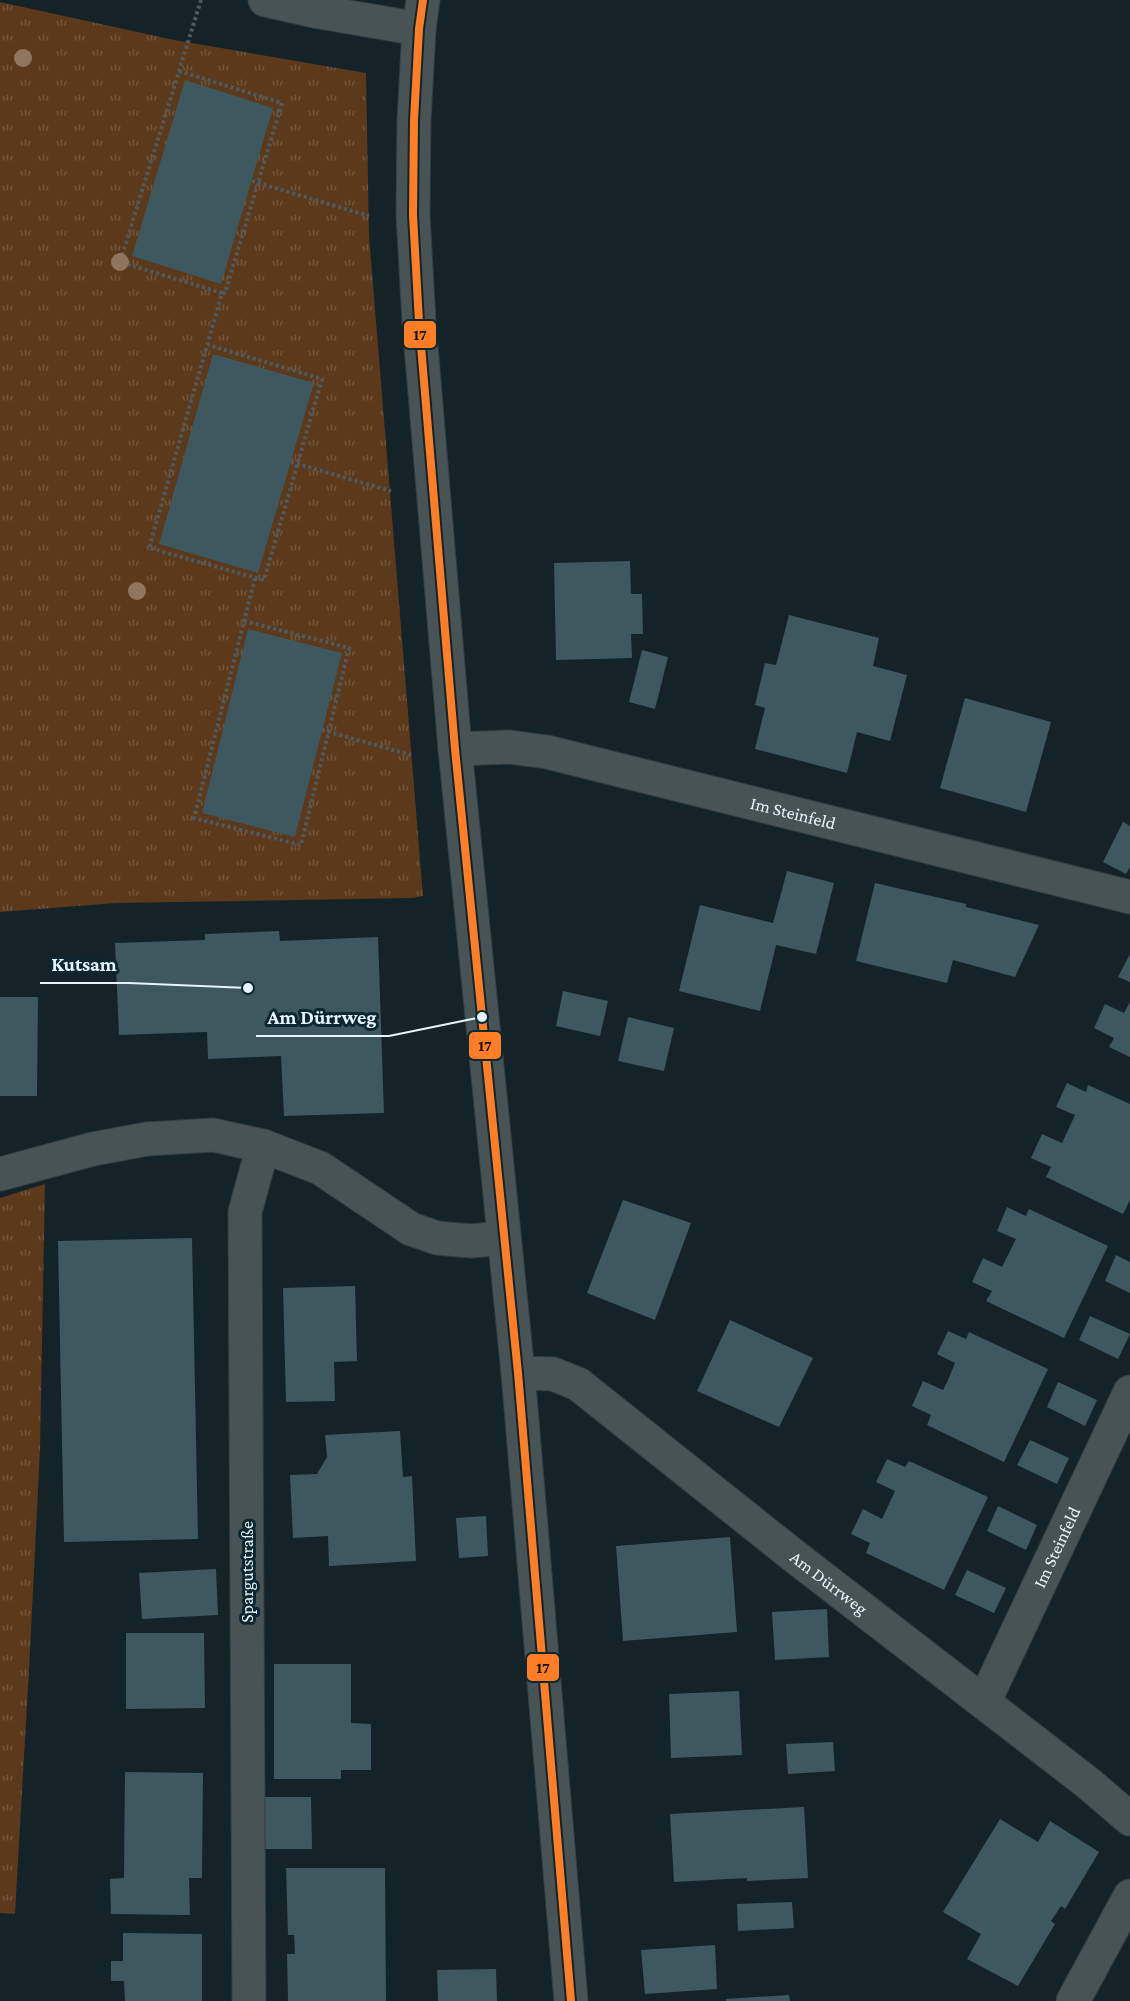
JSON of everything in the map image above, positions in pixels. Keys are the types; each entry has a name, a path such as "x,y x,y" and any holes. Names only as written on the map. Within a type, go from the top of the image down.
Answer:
{"street":[{"path":"265,0 314,11 421,14 414,120 413,215 420,334 456,749 518,1373 571,2001"},
{"name":"Im Steinfeld","path":"456,749 510,747 547,752 1130,897"},
{"path":"0,1174 93,1149 147,1139 213,1135 263,1146 320,1168 411,1229 437,1238 471,1240 504,1238"},
{"name":"Spargutstraße","path":"249,2001 245,1212 263,1146"},
{"name":"Am Dürrweg","path":"518,1373 554,1374 578,1384 794,1556 1088,1783 1130,1819"},
{"name":"Im Steinfeld","path":"984,1702 1130,1392"},
{"path":"1073,2001 1130,1896"}],"path":[{"path":"179,71 282,102 225,293 120,262 179,71 201,0"},
{"path":"252,181 379,220"},
{"path":"208,345 322,379 264,580 149,548 222,292"},
{"path":"291,462 392,491"},
{"path":"244,621 349,648 301,844 194,818 244,621 255,578"},
{"path":"322,730 414,755"}],"green space":[{"path":"0,2 174,40 366,73 369,236 423,896 116,903 0,912"},
{"path":"45,1184 40,1449 15,1914 0,1913 0,1198"}],"building":[{"path":"185,80 273,108 221,284 132,256"},
{"path":"213,354 314,383 258,573 159,544"},
{"path":"630,561 631,594 642,594 643,634 631,634 632,658 556,660 554,563"},
{"path":"789,615 879,638 873,666 907,675 890,741 857,732 847,773 755,749 765,708 755,705 765,663 776,665"},
{"path":"248,629 342,653 295,837 202,813"},
{"path":"642,650 668,657 655,709 629,702"},
{"path":"965,698 1051,722 1026,812 940,788"},
{"path":"1123,822 1130,826 1130,867 1126,874 1103,862"},
{"path":"787,871 834,883 816,954 776,945 760,1011 679,991 700,905 773,923"},
{"path":"875,883 966,904 966,907 1039,925 1015,977 953,960 947,983 856,961"},
{"path":"279,931 280,941 378,937 384,1113 284,1116 281,1056 208,1059 207,1032 119,1035 115,943 205,940 205,934"},
{"path":"1130,954 1130,982 1118,977"},
{"path":"563,991 608,1001 600,1036 556,1026"},
{"path":"0,997 38,997 37,1096 0,1096"},
{"path":"1130,1002 1130,1057 1109,1047 1114,1038 1094,1028 1105,1004 1124,1013"},
{"path":"628,1017 674,1028 664,1071 618,1061"},
{"path":"1067,1083 1086,1092 1088,1085 1130,1104 1130,1200 1123,1214 1046,1177 1051,1167 1031,1158 1042,1134 1062,1143 1075,1115 1056,1107"},
{"path":"623,1200 691,1223 655,1320 587,1293"},
{"path":"1007,1207 1026,1216 1029,1209 1108,1246 1064,1338 986,1301 992,1291 972,1282 983,1258 1002,1267 1016,1239 997,1231"},
{"path":"192,1238 198,1539 64,1542 58,1241"},
{"path":"1116,1255 1130,1262 1130,1293 1105,1281"},
{"path":"355,1286 357,1361 334,1362 335,1401 286,1402 283,1288"},
{"path":"1090,1316 1130,1334 1118,1359 1079,1340"},
{"path":"730,1320 813,1358 779,1427 697,1391"},
{"path":"948,1331 966,1339 969,1332 1048,1369 1004,1462 927,1425 931,1415 912,1406 923,1381 943,1390 948,1380 955,1363 937,1354"},
{"path":"1058,1382 1097,1400 1085,1426 1047,1407"},
{"path":"400,1431 403,1477 412,1476 416,1561 329,1566 328,1536 293,1538 290,1475 317,1474 327,1457 325,1435"},
{"path":"1030,1440 1069,1458 1057,1484 1017,1465"},
{"path":"887,1459 905,1467 909,1461 988,1497 944,1590 866,1553 870,1543 851,1534 863,1509 882,1519 895,1491 876,1482"},
{"path":"998,1506 1037,1525 1026,1550 987,1531"},
{"path":"486,1516 488,1556 459,1558 456,1518"},
{"path":"730,1537 737,1632 623,1641 616,1546"},
{"path":"216,1569 218,1615 142,1619 139,1573"},
{"path":"967,1570 1006,1588 994,1613 955,1595"},
{"path":"827,1609 829,1657 775,1660 772,1612"},
{"path":"126,1633 204,1633 205,1708 126,1709"},
{"path":"274,1664 351,1664 351,1723 371,1724 371,1770 341,1770 341,1779 274,1779"},
{"path":"739,1691 742,1755 671,1758 669,1694"},
{"path":"833,1742 835,1771 788,1774 786,1744"},
{"path":"125,1772 203,1773 202,1878 189,1878 190,1915 111,1914 110,1879 124,1878"},
{"path":"265,1797 311,1797 312,1849 265,1849"},
{"path":"804,1807 808,1878 747,1881 747,1878 674,1882 670,1814"},
{"path":"1000,1819 1038,1842 1050,1821 1099,1852 1065,1909 1061,1906 1051,1921 1055,1924 1018,1986 967,1959 981,1934 943,1912"},
{"path":"286,1868 385,1868 386,2001 288,2001 287,1954 295,1954 294,1935 288,1935"},
{"path":"792,1902 794,1928 738,1931 737,1904"},
{"path":"123,1933 202,1934 202,2001 125,2001 124,1981 111,1981 111,1961 123,1961"},
{"path":"715,1945 717,1989 645,1994 641,1950"},
{"path":"496,1969 497,2001 438,2001 437,1970"},
{"path":"789,1995 790,2001 726,2001 726,1999"}],"transit line":[{"name":"17","path":"423,0 419,29 414,120 413,215 419,322 455,749 518,1373 571,2001"}],"place":[{"name":"Kutsam","path":"248,988"},
{"name":"Am Dürrweg","path":"482,1017"}]}
